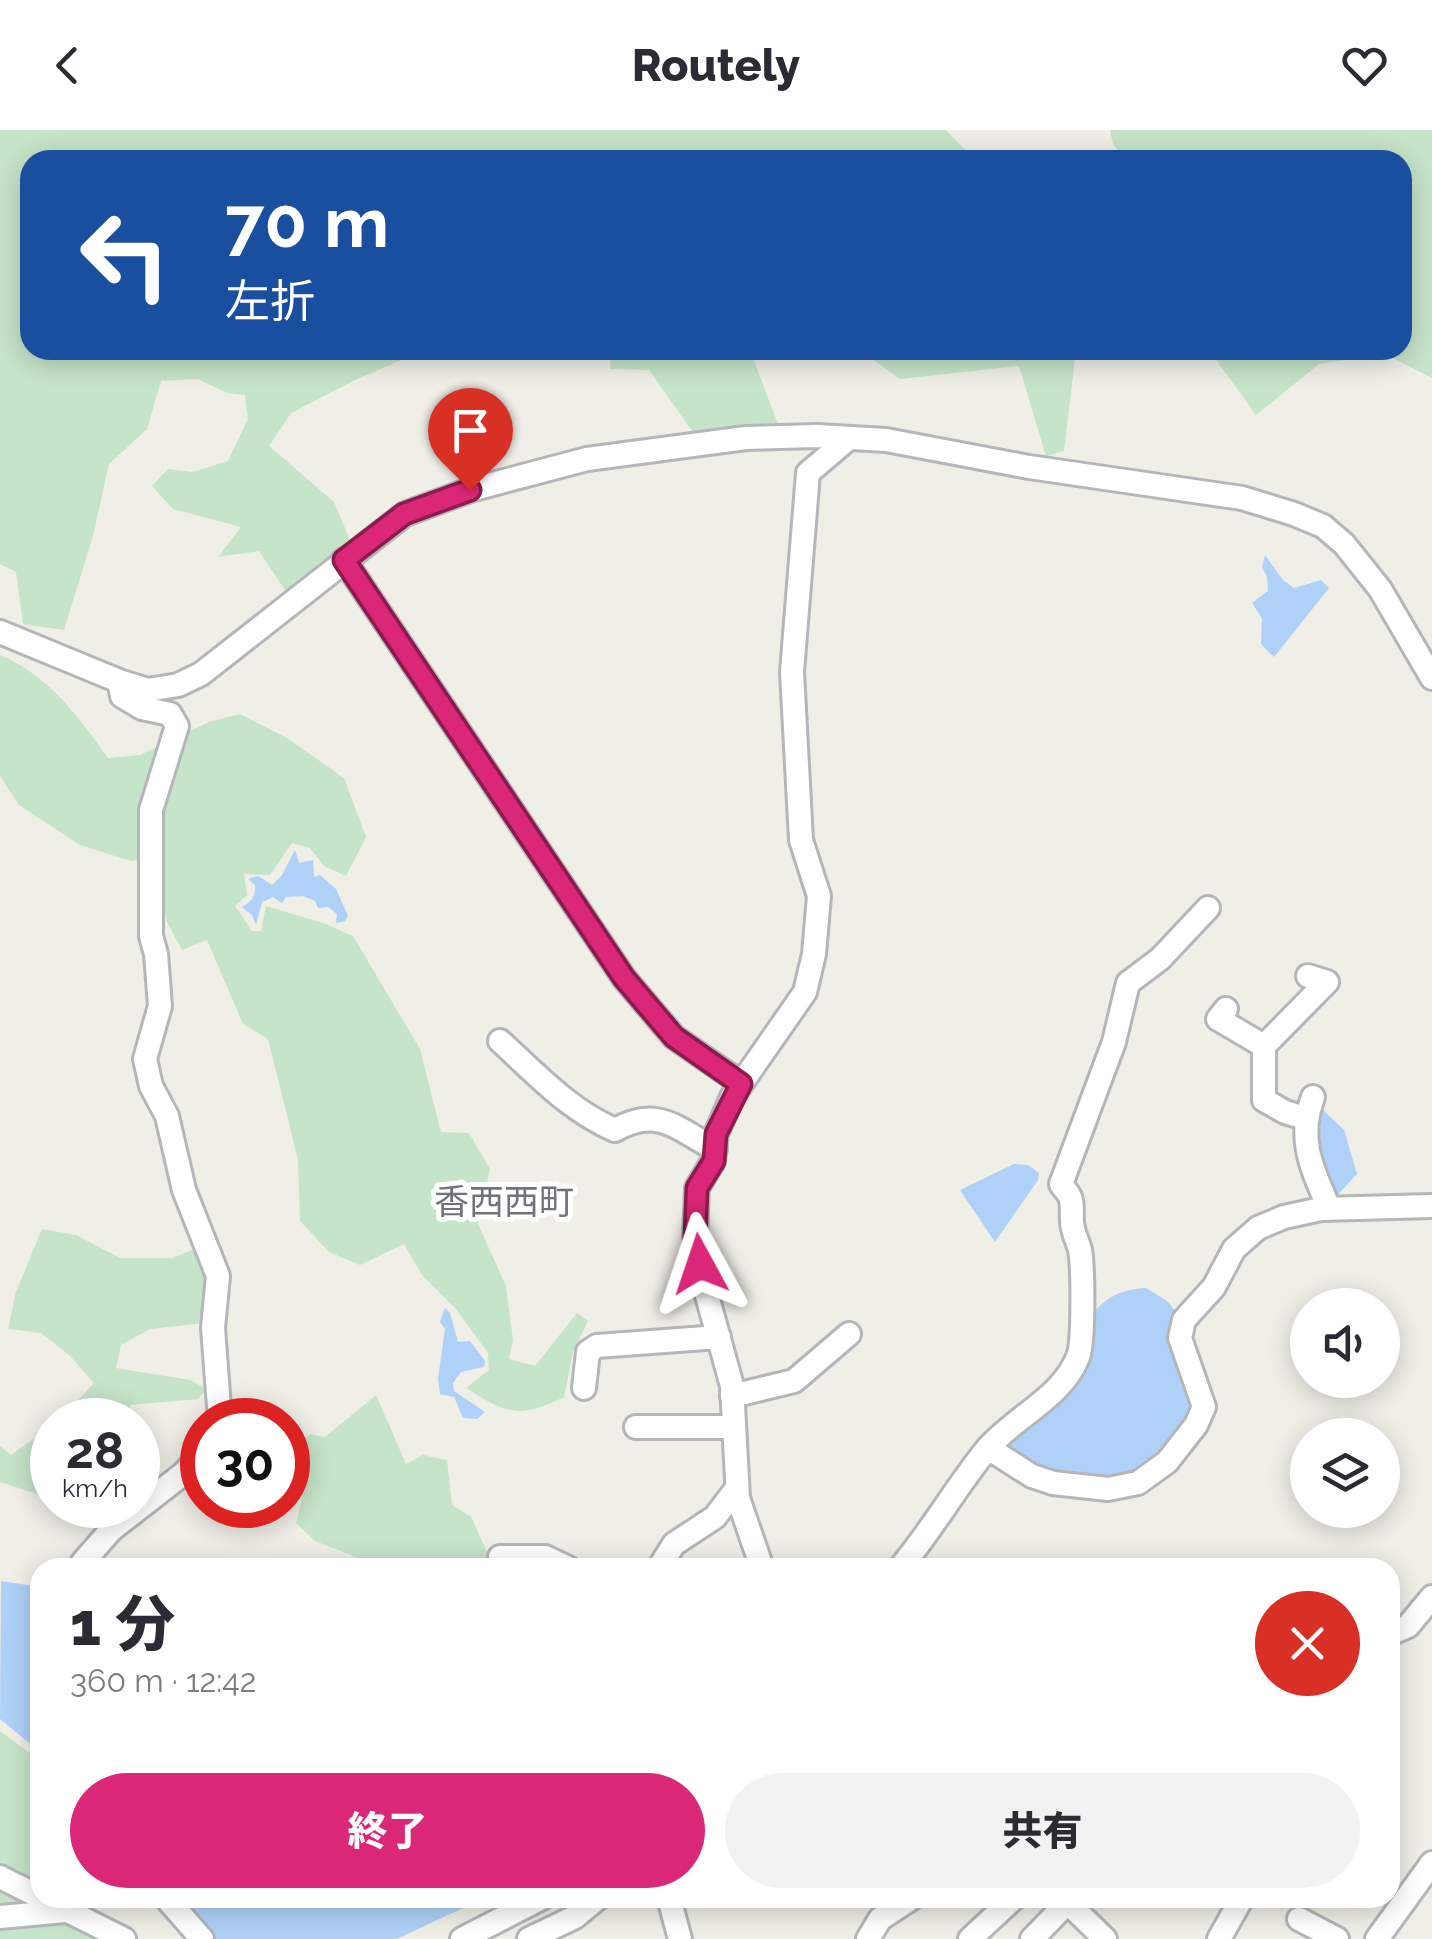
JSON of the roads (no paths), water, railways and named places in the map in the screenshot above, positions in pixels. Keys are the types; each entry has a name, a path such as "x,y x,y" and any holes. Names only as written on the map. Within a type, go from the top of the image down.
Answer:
{"street":[{"path":"0,632 119,682 148,690 178,686 201,674 404,514 470,490 587,458 746,438 849,438 886,440 1029,467 1242,498 1294,514 1323,526 1344,544 1380,588 1432,678"},
{"path":"759,1558 738,1498 732,1396 695,1237 697,1188 714,1161 716,1134 741,1084 799,1003 814,954 819,896 801,840 792,672 808,473 849,438"},
{"path":"344,560 624,978 674,1037 741,1084"},
{"path":"119,682 122,696 142,708 170,714 177,726 151,810 151,936 160,1006 145,1060 151,1086 167,1116 184,1190 218,1276 214,1328 219,1398"},
{"path":"908,1558 988,1448 1020,1417 1040,1406 1078,1360 1083,1342 1082,1270 1072,1227 1071,1198 1061,1184 1114,1042 1128,983 1160,959 1208,908"},
{"path":"1308,976 1326,982 1264,1046 1264,1100 1309,1108 1306,1142 1312,1171 1328,1208"},
{"path":"1226,1009 1218,1020 1264,1046"},
{"path":"500,1041 574,1108 597,1122 616,1130 643,1117 658,1119 715,1149"},
{"path":"988,1448 1032,1476 1054,1483 1108,1489 1138,1483 1166,1462 1196,1425 1204,1407 1180,1338 1184,1320 1214,1287 1234,1249 1258,1228 1284,1217 1328,1208 1432,1206"},
{"path":"732,1396 794,1381 849,1334"},
{"path":"584,1388 588,1352 597,1346 719,1337"},
{"path":"636,1428 734,1427"},
{"path":"86,1558 111,1530 180,1476"},
{"path":"665,1558 674,1544 715,1517 738,1488"},
{"path":"500,1556 546,1558"},
{"path":"1400,1630 1408,1626 1432,1598"},
{"path":"1377,1939 1428,1876"},
{"path":"0,1877 30,1888"},
{"path":"0,1917 51,1908"},
{"path":"79,1908 120,1936"},
{"path":"102,1908 112,1918 120,1936"},
{"path":"175,1908 202,1939"},
{"path":"462,1939 522,1908"},
{"path":"529,1939 586,1908"},
{"path":"672,1908 680,1939"},
{"path":"868,1939 880,1919 897,1908"},
{"path":"970,1939 1003,1908"},
{"path":"1032,1939 1058,1908"},
{"path":"1073,1908 1105,1939"},
{"path":"1219,1939 1236,1908"},
{"path":"1299,1918 1336,1939"}],"water":[{"path":"1265,555 1294,588 1321,580 1329,588 1274,657 1261,644 1262,618 1252,603 1268,591 1262,568"},
{"path":"295,850 299,863 313,860 314,877 320,875 336,889 348,916 345,921 336,923 337,914 328,907 318,908 315,901 303,896 286,897 282,903 273,897 262,902 256,925 242,907 255,892 255,885 248,879 258,876 272,885"},
{"path":"1316,1103 1344,1130 1357,1174 1330,1203 1314,1169"},
{"path":"1014,1164 1028,1165 1039,1173 1038,1180 995,1242 960,1190"},
{"path":"1146,1288 1167,1301 1177,1313 1174,1348 1195,1405 1162,1454 1134,1474 1098,1479 1034,1467 1001,1446 1042,1410 1091,1315 1105,1301 1123,1292"},
{"path":"445,1308 458,1342 470,1341 485,1361 484,1367 461,1372 453,1383 454,1391 485,1412 477,1419 463,1418 454,1397 440,1394 438,1379 445,1329 440,1322"},
{"path":"1,1581 30,1585 30,1744 0,1719"},
{"path":"190,1908 463,1908 397,1939 214,1939"}],"district":[{"name":"香西西町","path":"504,1201"}]}
